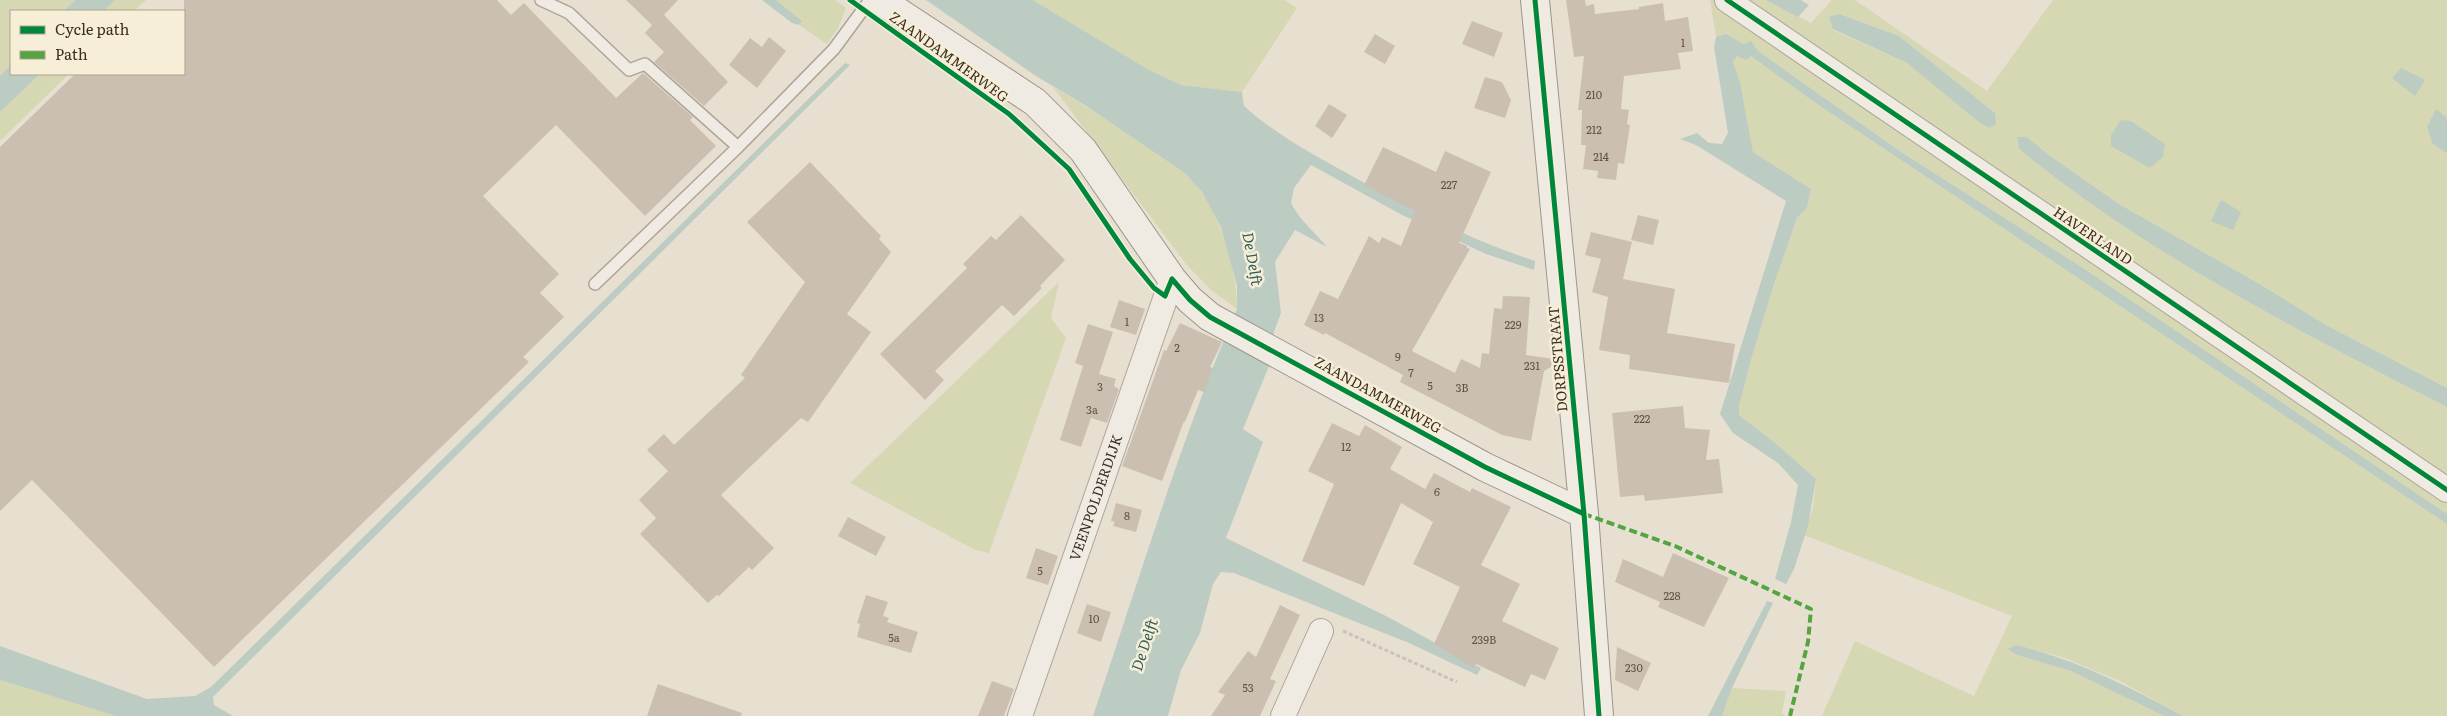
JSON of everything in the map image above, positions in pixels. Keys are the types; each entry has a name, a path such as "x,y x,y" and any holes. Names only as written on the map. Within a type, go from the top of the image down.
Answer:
{"street":[{"name":"ZAANDAMMERWEG","path":"880,0 1035,102 1083,150 1172,279 1190,300 1210,316 1485,467 1584,514"},
{"name":"DORPSSTRAAT","path":"1535,0 1584,514 1600,716"},
{"name":"HAVERLAND","path":"1727,0 2447,490"},
{"name":"VEENPOLDERDIJK","path":"1020,716 1172,279"},
{"path":"1283,716 1321,631"}],"lane":[{"path":"540,0 569,13 629,70 645,64 738,147"},
{"path":"595,284 738,147 834,49 870,0"}],"path":[{"path":"1321,631 1332,626 1457,682"}],"green space":[{"path":"0,0 75,0 65,10 10,10 10,66 0,76"},
{"path":"115,0 146,0 135,10 105,10"},
{"path":"776,0 835,0 846,8 838,28 827,44 799,25 802,21"},
{"path":"1033,0 1284,0 1297,8 1242,92 1181,85 1149,70"},
{"path":"1710,0 1766,0 1811,23 1832,0 1855,0 1987,91 2053,0 2447,0 2447,388 2326,325 2263,286 2119,204 2049,155 2027,137 2017,138 2019,149 2068,187 2172,257 2336,350 2447,407 2447,514 2086,270 1901,152 1758,51 1751,42 1744,44 1726,34 1716,37","holes":["1841,14 1899,36 1995,113 1943,90 1907,63 1833,30"]},
{"path":"1737,56 1751,56 1814,102 2447,524 2447,716 2183,716 2120,681 2062,657 2016,645 2017,655 2071,671 2164,716 1822,716 1855,641 1974,696 2012,616 1804,535 1813,508 1816,479 1779,446 1739,415 1739,406 1751,360 1774,284 1797,218 1807,208 1811,189 1753,152 1740,82 1733,62"},
{"path":"39,75 68,75 0,141 0,112"},
{"path":"1053,87 1177,167 1197,186 1216,218 1223,236 1234,273 1237,309 1211,290 1186,264"},
{"path":"1059,282 1051,318 1066,338 989,553 975,550 850,483"},
{"path":"0,680 116,716 0,716"},
{"path":"1732,688 1786,691 1782,713 1786,716 1722,716"}],"water":[{"path":"75,0 115,0 105,10 65,10"},
{"path":"762,0 776,0 802,21 799,25 792,23"},
{"name":"De Delft","path":"926,0 1033,0 1149,70 1181,85 1242,92 1244,106 1269,126 1310,152 1397,201 1441,223 1535,261 1534,270 1486,254 1402,215 1311,165 1294,188 1291,203 1303,221 1327,247 1295,230 1275,262 1281,313 1274,332 1269,366 1243,429 1263,442 1226,538 1388,617 1481,668 1477,675 1409,643 1234,573 1221,572 1213,584 1200,633 1181,670 1168,716 1093,716 1197,409 1237,309 1237,286 1221,227 1202,192 1185,173 1086,106 1036,76"},
{"path":"1766,0 1801,0 1809,5 1798,17"},
{"path":"1840,14 1899,36 1995,113 1996,124 1990,128 1980,123 1907,63 1833,29 1829,17"},
{"path":"1726,34 1744,44 1751,41 1758,51 1901,152 2086,270 2447,514 2447,524 1814,102 1751,56 1746,60 1737,56 1733,62 1740,82 1753,152 1811,189 1807,208 1797,218 1774,284 1739,406 1739,415 1779,446 1816,479 1808,526 1794,569 1786,584 1775,579 1791,522 1798,485 1778,463 1733,433 1720,414 1786,201 1696,145 1680,139 1697,133 1709,143 1722,144 1728,133 1714,47 1716,37"},
{"path":"845,63 850,65 213,697 214,705 233,716 116,716 0,680 0,646 147,699 195,696 211,687"},
{"path":"10,66 10,75 39,75 0,112 0,76"},
{"path":"2401,68 2425,80 2415,96 2392,78"},
{"path":"2436,109 2447,118 2447,153 2433,144 2427,127"},
{"path":"2121,120 2131,121 2165,144 2163,157 2150,168 2111,146 2111,135"},
{"path":"2017,137 2027,137 2049,155 2119,204 2263,286 2326,325 2447,388 2447,407 2281,320 2172,257 2068,187 2019,149"},
{"path":"2221,200 2241,212 2233,230 2211,221"},
{"path":"1767,601 1773,603 1732,688 1722,716 1708,716"},
{"path":"2016,645 2082,666 2142,694 2183,716 2164,716 2071,671 2017,655 2008,649"}],"building":[{"path":"184,0 497,0 511,15 524,3 616,98 643,73 693,117 690,120 716,146 645,216 556,125 483,196 559,274 540,293 564,317 523,357 529,362 214,667 32,480 0,511 0,147 74,75 185,75"},
{"path":"626,0 678,0 664,15 728,82 704,106 654,62 664,52 645,33 652,25"},
{"path":"1566,0 1585,0 1586,6 1594,4 1595,14 1639,9 1639,7 1663,3 1665,21 1688,17 1693,51 1678,53 1681,69 1624,76 1621,109 1629,110 1627,124 1630,125 1624,164 1618,163 1616,180 1597,178 1598,171 1583,169 1586,145 1581,145 1582,110 1578,110 1584,56 1574,57"},
{"path":"1472,21 1503,33 1494,57 1462,44"},
{"path":"1375,34 1395,46 1385,64 1364,52"},
{"path":"769,37 786,51 757,88 729,65 750,38 762,47"},
{"path":"1485,77 1502,82 1511,100 1505,118 1474,108"},
{"path":"1329,104 1347,115 1332,138 1315,126"},
{"path":"1383,147 1436,172 1445,151 1491,172 1459,243 1470,249 1412,351 1455,373 1461,359 1480,368 1482,353 1489,354 1494,308 1502,309 1503,296 1530,297 1526,355 1554,359 1554,365 1544,371 1531,441 1502,435 1400,382 1403,375 1325,333 1324,335 1304,325 1320,291 1338,299 1369,236 1379,243 1382,237 1401,246 1415,211 1364,185"},
{"path":"810,162 881,236 879,239 891,252 847,314 871,332 808,422 801,418 721,495 774,548 752,570 749,567 719,596 717,595 708,603 640,534 656,518 639,500 668,471 647,450 664,434 674,445 745,378 741,375 805,282 747,222"},
{"path":"1021,215 1065,260 1040,286 1042,288 1014,316 1002,305 935,371 944,380 925,400 880,354 967,268 963,264 991,236 996,240"},
{"path":"1638,215 1659,220 1653,245 1631,240"},
{"path":"1591,232 1632,242 1623,279 1675,289 1667,333 1735,344 1729,383 1629,369 1630,355 1599,350 1608,297 1592,292 1601,259 1585,255"},
{"path":"1119,300 1145,309 1136,335 1110,327"},
{"path":"1180,323 1222,342 1210,367 1213,368 1204,392 1198,390 1184,421 1162,481 1122,466 1164,350 1166,351"},
{"path":"1088,324 1113,332 1099,374 1116,379 1114,386 1119,389 1107,423 1091,418 1081,447 1060,440 1083,366 1075,363"},
{"path":"1683,406 1685,428 1710,430 1706,460 1719,459 1723,493 1645,501 1644,495 1620,497 1612,413"},
{"path":"1332,423 1359,436 1365,425 1402,447 1390,469 1425,489 1434,473 1470,492 1472,488 1511,507 1481,565 1520,584 1502,621 1559,648 1545,680 1531,674 1525,687 1476,664 1474,668 1434,644 1460,587 1413,564 1433,522 1401,503 1364,586 1302,561 1334,484 1308,471"},
{"path":"1116,503 1142,510 1136,532 1113,526 1115,522 1111,521"},
{"path":"848,517 886,537 876,556 838,536"},
{"path":"1036,548 1058,556 1048,585 1026,578"},
{"path":"1673,553 1729,578 1704,627 1658,607 1660,602 1615,582 1623,559 1663,577"},
{"path":"866,595 888,602 883,616 889,618 887,622 918,632 911,653 857,637 860,624 857,623"},
{"path":"1087,604 1111,612 1101,642 1077,633"},
{"path":"1280,605 1300,615 1270,679 1276,681 1260,716 1211,716 1225,695 1218,692 1248,651 1256,657"},
{"path":"1617,647 1651,663 1638,691 1615,680"},
{"path":"992,681 1014,689 1004,716 978,716"},
{"path":"658,684 742,713 741,716 647,716"}],"marked path":[{"path":"1584,514 1675,546 1811,609 1808,642 1790,716"}],"cycle path":[{"path":"850,0 1009,114 1069,169 1130,259 1154,288 1165,296 1172,279"},
{"path":"1535,0 1584,514 1599,716"},
{"path":"1727,0 2447,490"},
{"path":"1172,279 1190,300 1210,317 1485,467 1584,514"}]}
